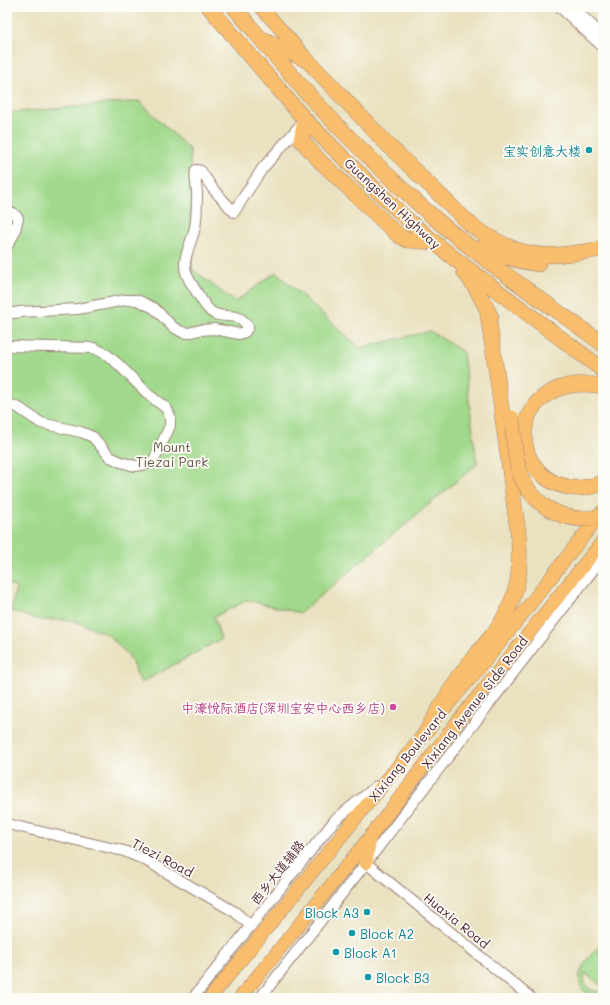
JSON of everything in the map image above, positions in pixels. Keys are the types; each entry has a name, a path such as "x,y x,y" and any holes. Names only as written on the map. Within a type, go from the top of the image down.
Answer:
{"highway":[{"path":"209,7 305,120"},
{"name":"Guangshen Highway","path":"234,7 259,38 319,106 392,178 451,231 518,284 603,344"},
{"path":"259,38 308,61 389,146 472,226 482,233 513,248 549,256 603,249"},
{"name":"Guangshen Highway","path":"305,120 301,140 319,160 398,236 407,240 434,242 603,370"},
{"path":"451,231 480,248 518,261 546,265 603,259"},
{"path":"451,256 465,272 487,309 502,348 518,462 522,477 529,490 539,502 551,511 566,516 582,518 603,515"},
{"path":"427,730 463,670 496,630 508,611 516,593 520,572 518,532 487,309"},
{"path":"603,386 592,384 565,386 543,397 528,416 524,438 526,450 531,461 539,472 549,480 561,486 574,488 590,487 603,483"}],"main road":[{"path":"261,7 286,38 308,61"},
{"name":"Xixiang Boulevard","path":"210,998 427,730 499,644 603,511"},
{"name":"Xixiang Boulevard","path":"240,998 370,837 460,718 603,541"},
{"path":"366,863 370,837"}],"street":[{"path":"560,7 603,47"},
{"path":"573,7 603,36"},
{"path":"7,314 78,309 125,300 137,300 154,308 173,327 182,332 188,333 214,329 239,334 245,332 248,327 244,320 237,317 213,313 205,305 187,275 185,267 186,258 193,237 196,221 196,170 201,171 213,190 234,212 262,170 305,120"},
{"path":"7,211 13,213 18,218 14,234 7,246"},
{"path":"7,346 94,348 106,354 118,364 149,396 166,408 170,416 170,426 154,460 147,464 135,466 110,457 93,437 82,432 41,423 19,408 7,403"},
{"name":"Xixiang Avenue Side Road","path":"366,863 603,557"},
{"name":"西乡大道辅路","path":"193,998 335,820 393,773"},
{"name":"Tiezi Road","path":"7,824 124,850 145,860 235,912 251,926"},
{"path":"260,998 366,863"},
{"name":"Huaxia Road","path":"366,863 531,998"}],"green space":[{"name":"Mount Tiezai Park","path":"139,101 190,150 192,269 235,302 276,272 360,348 430,331 463,352 477,464 300,613 247,600 214,617 221,639 141,683 129,656 107,634 71,620 40,620 11,611 16,587 7,584 7,113"},
{"path":"603,941 603,948 597,955 603,949 603,987 585,973 584,977 584,981 588,988 599,992 603,991 603,996 596,996 585,992 580,986 579,979 588,958"}],"place":[{"name":"宝实创意大楼","path":"589,150"},
{"name":"中濠悦际酒店(深圳宝安中心西乡店)","path":"393,707"},
{"name":"Block A3","path":"367,912"},
{"name":"Block A2","path":"352,933"},
{"name":"Block A1","path":"336,952"},
{"name":"Block B3","path":"368,977"}]}
